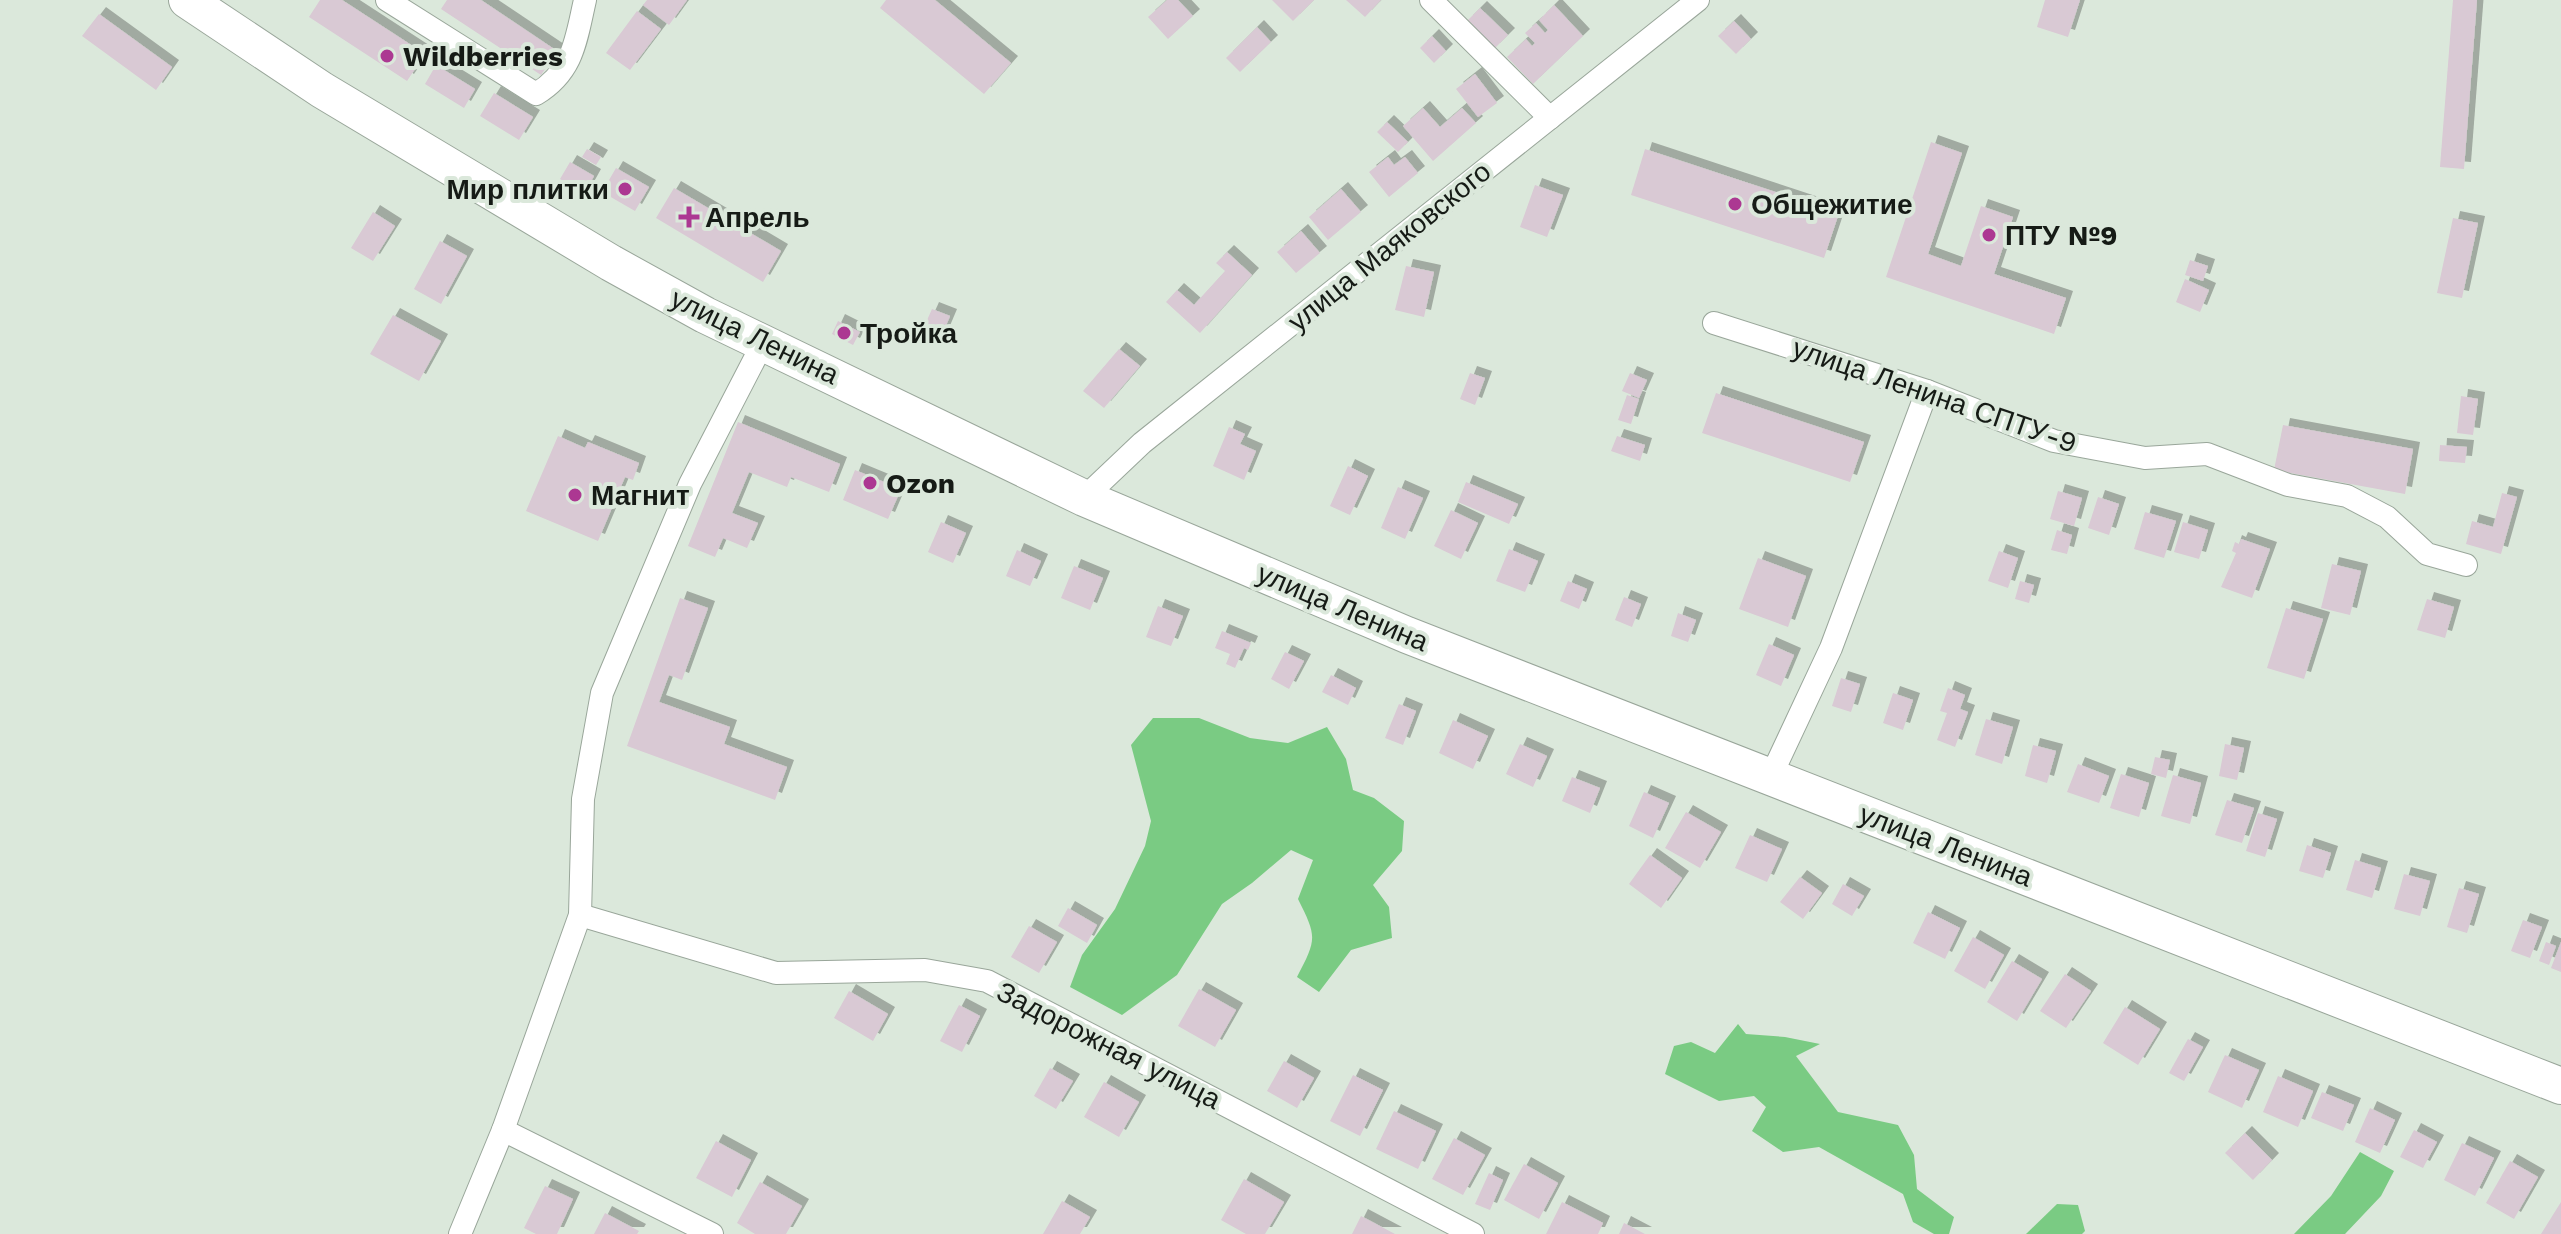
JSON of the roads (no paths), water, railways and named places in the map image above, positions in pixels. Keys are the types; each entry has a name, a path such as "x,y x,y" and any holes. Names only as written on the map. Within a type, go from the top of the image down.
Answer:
{"main road":[{"name":"улица Ленина","path":"187,0 322,90 611,263 705,315 1084,498 1407,635 2561,1086"}],"street":[{"path":"387,0 536,94 547,88 569,63 585,0"},
{"path":"1431,0 1550,118"},
{"name":"улица Маяковского","path":"1084,498 1142,443 1698,0"},
{"name":"улица Ленина СПТУ-9","path":"1714,323 1927,391 2054,441 2145,458 2207,454 2288,485 2347,496 2387,517 2427,554 2466,565"},
{"path":"460,1234 503,1130 580,915 583,799 602,693 690,484 764,341"},
{"path":"1771,776 1831,648 1927,391"},
{"name":"Задорожная улица","path":"580,915 776,973 925,970 987,981 1473,1234"},
{"path":"503,1130 712,1234"}],"place":[{"name":"Wildberries","path":"387,56"},
{"name":"Мир плитки","path":"625,189"},
{"name":"Общежитие","path":"1735,204"},
{"name":"Апрель","path":"689,217"},
{"name":"ПТУ №9","path":"1989,235"},
{"name":"Тройка","path":"844,333"},
{"name":"Ozon","path":"870,483"},
{"name":"Магнит","path":"575,495"}]}
